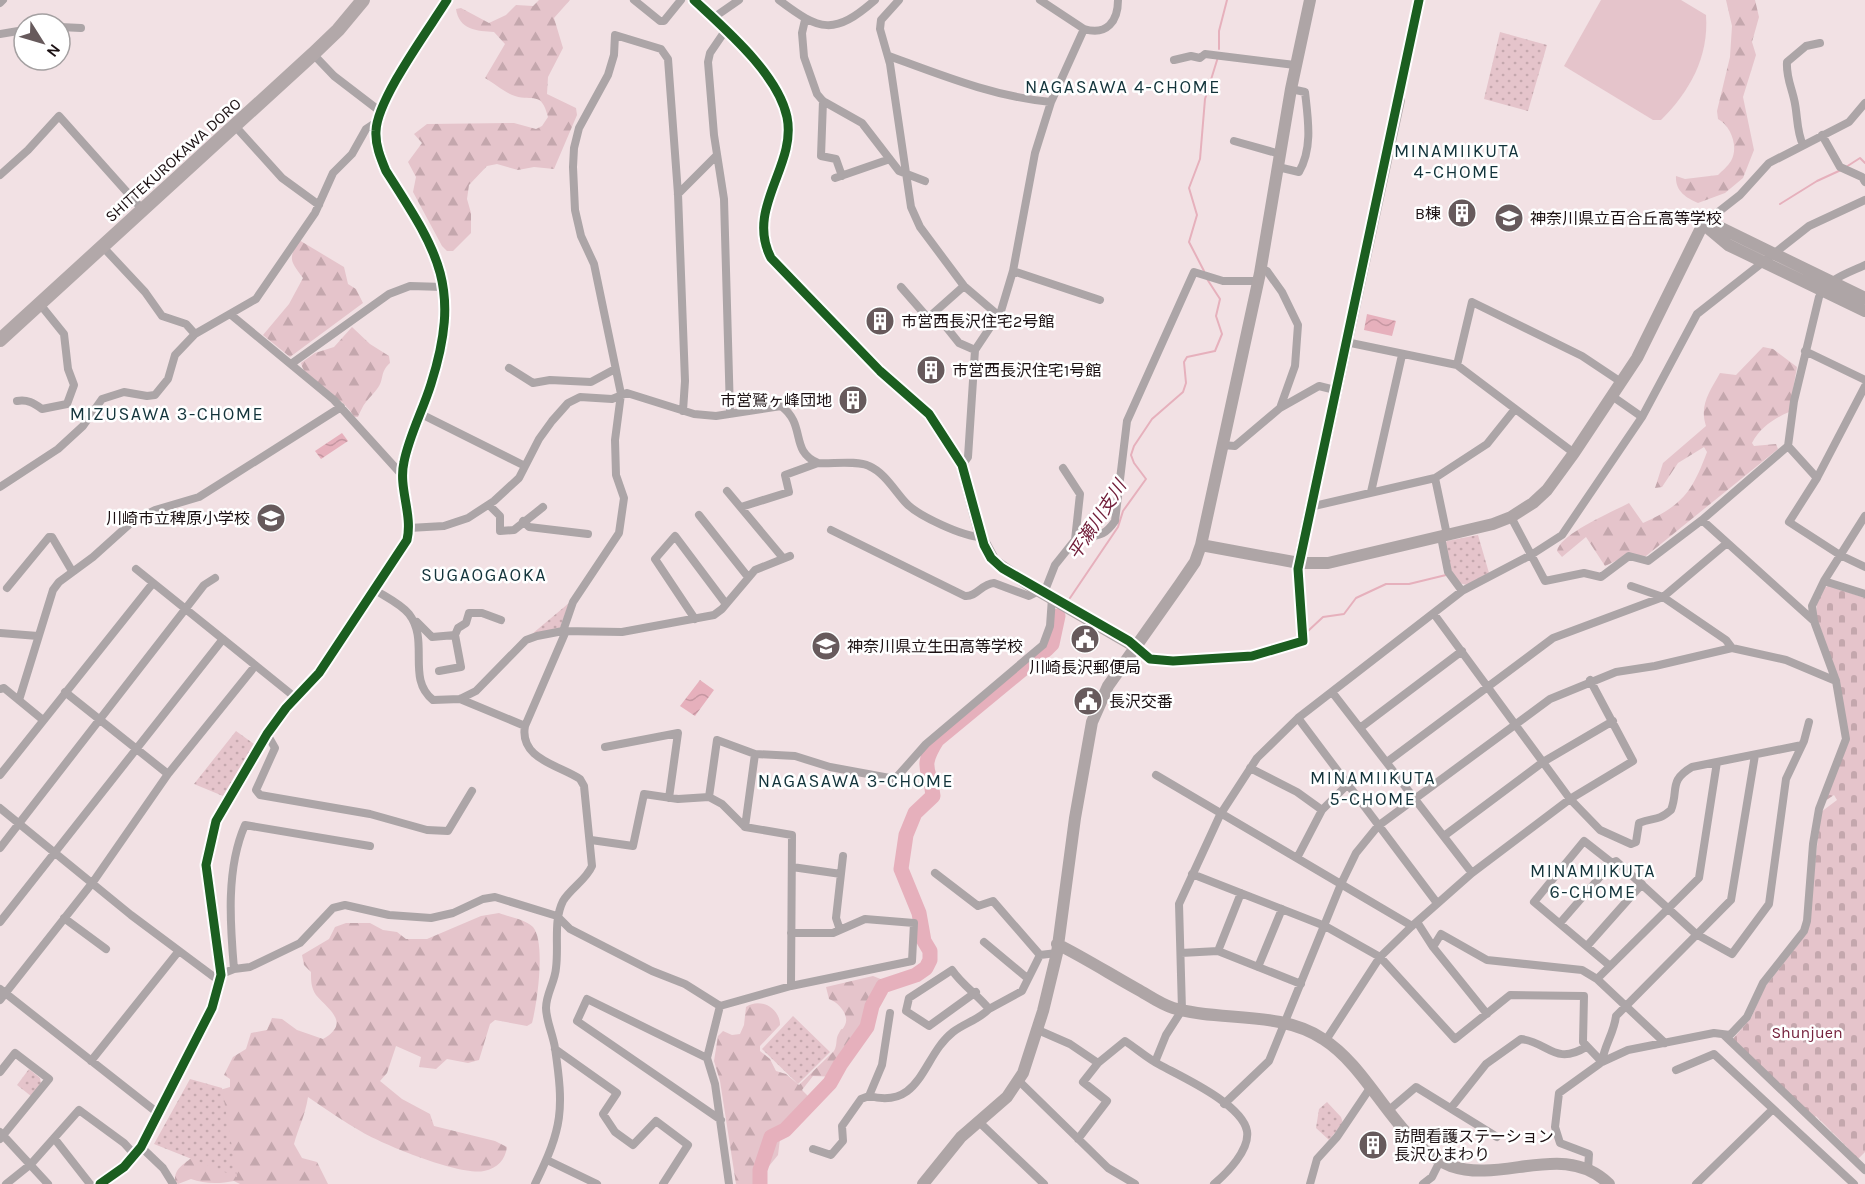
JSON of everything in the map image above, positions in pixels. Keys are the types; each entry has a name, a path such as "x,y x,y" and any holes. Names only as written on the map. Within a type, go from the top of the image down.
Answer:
{"main road":[{"name":"SHITTEKUROKAWA DORO","path":"0,340 313,54 338,30 363,0"}],"street":[{"path":"0,487 58,448 83,426 102,399 123,392 155,395 168,379 175,355 195,334 256,299 319,205 333,173 352,154 366,129 379,116 447,0"},
{"path":"634,0 660,21 664,21 681,0"},
{"path":"694,0 771,82 784,106 787,118 785,150 763,219 763,234 767,251 783,273 880,371 922,406 962,465 981,537 988,554 998,565 1134,646 1149,659 1173,661 1252,656 1303,641 1299,563 1419,0"},
{"path":"713,18 739,0"},
{"path":"779,0 805,20 827,26 841,23 861,12 875,0"},
{"path":"899,0 881,20 880,29 889,56 911,207 920,227 964,286 998,315"},
{"path":"1040,0 1092,32 1111,23 1118,15 1118,0"},
{"path":"923,1184 950,1149 978,1121 1007,1097 1019,1081 1029,1059 1057,949 1075,818 1092,722 1108,686 1134,646 1180,584 1194,562 1201,545 1261,268 1295,65 1310,0"},
{"path":"805,20 802,33 804,57 818,94 823,101 862,123 899,171 906,176 925,181"},
{"path":"72,28 81,28"},
{"path":"962,465 968,457 975,350 998,315 1013,271 1035,153 1051,102 1084,29"},
{"path":"725,31 710,53 708,62 717,155 724,199 730,412"},
{"path":"535,1184 547,1160 560,1121 562,1087 546,1011 546,999 554,984 556,969 557,916 569,892 590,871 591,840 584,786 580,779 530,751 523,737 525,726 564,631 573,602 619,533 624,498 616,476 615,440 621,394 594,264 581,236 575,210 573,167 574,148 579,128 608,75 614,55 615,35 661,49 666,53 678,194 685,381 683,411"},
{"path":"1803,145 1798,135 1795,100 1786,73 1787,62 1806,46 1820,43"},
{"path":"313,54 379,116"},
{"path":"1174,60 1191,56 1200,58 1205,54 1295,65"},
{"path":"889,56 953,80 1030,100 1051,102"},
{"path":"1278,167 1299,172 1306,160 1309,138 1305,92 1291,89"},
{"path":"823,101 821,156 836,159 838,177 890,159"},
{"path":"1201,545 1299,563 1328,563 1444,536 1511,517 1547,490 1637,358 1703,224 1740,195 1768,163 1849,122 1865,103"},
{"path":"0,175 28,150 59,116 142,209"},
{"path":"100,1184 138,1151 212,1008 221,975 207,891 207,851 216,821 267,734 319,673 403,549 409,528 402,475 406,451 421,414 442,337 446,306 436,254 380,157 376,131 379,116"},
{"path":"235,126 282,178 319,205"},
{"path":"1822,135 1840,167 1862,177 1865,182"},
{"path":"1234,141 1280,154"},
{"path":"678,194 717,155"},
{"path":"1155,1062 1166,1035 1182,1010 1179,904 1220,815 1257,758 1298,717 1462,591 1531,555 1562,535 1642,417 1697,314 1809,226 1865,200"},
{"path":"1703,224 1717,226 1774,253 1828,285 1865,311"},
{"path":"1703,224 1728,245 1762,261 1865,298"},
{"path":"102,246 145,292 162,316 186,324 195,334"},
{"path":"1511,517 1545,581 1584,573 1601,577 1629,556 1648,561 1702,520 1788,446 1794,400 1805,351 1828,285 1865,265"},
{"path":"1261,268 1267,271 1282,292 1298,325 1295,366 1280,408"},
{"path":"1013,271 1100,300"},
{"path":"1075,540 1100,536 1108,531 1115,520 1127,421 1194,272 1214,279 1258,281"},
{"path":"291,364 389,294 410,286 444,287"},
{"path":"902,287 928,318 964,286"},
{"path":"1457,365 1472,302 1582,356 1621,382"},
{"path":"17,401 33,403 42,410 67,404 74,385 68,369 64,334 39,303"},
{"path":"935,313 959,343 975,350"},
{"path":"230,314 341,407 402,475"},
{"path":"1346,342 1457,365 1574,453"},
{"path":"1805,351 1865,380"},
{"path":"1371,492 1402,355"},
{"path":"509,368 533,383 549,380 591,382 615,369"},
{"path":"1222,445 1235,446 1280,408 1319,386 1335,390"},
{"path":"1865,386 1817,478 1789,522 1840,555 1865,567"},
{"path":"409,528 444,526 468,518 489,505 519,478 539,440 568,403 580,397 612,399 627,393 683,411 716,416 730,412 781,406 795,419 804,454 818,463"},
{"path":"1612,396 1642,417"},
{"path":"19,700 53,590 72,571 93,557 133,521 155,510 199,497 341,407"},
{"path":"1310,507 1435,478 1487,444 1515,409"},
{"path":"421,414 525,466"},
{"path":"1788,446 1817,478"},
{"path":"741,507 789,492 785,475 818,463 867,465 886,479 907,504 923,516 972,537 981,537"},
{"path":"709,797 717,740 755,754 795,756 830,767 894,779 927,744 1043,645 1050,626 1048,596 1055,565 1075,540 1080,494 1063,468"},
{"path":"1435,478 1448,572 1462,591"},
{"path":"375,590 401,607 413,621 420,636 420,672 424,691 433,700 460,699 476,691 526,640 564,631 622,632 714,615 755,570 787,557 727,491"},
{"path":"489,505 500,516 500,531 514,530 543,507"},
{"path":"699,515 748,577"},
{"path":"1588,1169 1589,1154 1560,1143 1555,1127 1559,1093 1602,1062 1628,1050 1713,1033 1730,1035 1747,1017 1763,983 1804,931 1819,809 1846,739 1836,681 1814,621 1812,606 1824,581 1865,516"},
{"path":"1702,520 1814,621"},
{"path":"523,521 529,526 588,534"},
{"path":"831,530 965,596 976,594 988,583 994,583 1029,596 1048,596"},
{"path":"695,619 655,559 675,536 726,604"},
{"path":"7,588 49,537 52,537 72,571"},
{"path":"1387,762 1553,638 1663,597 1726,543"},
{"path":"136,568 296,698"},
{"path":"0,848 204,585 215,578"},
{"path":"1824,581 1865,594"},
{"path":"0,775 153,583"},
{"path":"1631,586 1663,597 1726,640 1732,648"},
{"path":"439,672 461,667 454,635 458,628 466,623 469,613 482,613 501,620"},
{"path":"1434,614 1569,799 1600,830 1631,844 1636,842 1639,823 1659,820 1671,810 1679,776 1692,767 1802,744"},
{"path":"413,621 419,622 426,634 432,637 454,635"},
{"path":"0,633 38,636"},
{"path":"0,922 223,639"},
{"path":"1224,1104 1269,1061 1341,884 1356,853 1378,826 1515,723 1550,699 1590,680 1629,668 1655,666 1732,648 1786,660 1836,681"},
{"path":"1360,728 1462,651"},
{"path":"159,1114 2,994 93,882 168,774 255,666"},
{"path":"1326,1040 1380,957 1437,903 1472,873 1569,799 1633,761 1590,680"},
{"path":"0,689 4,688 43,720"},
{"path":"65,692 168,774"},
{"path":"1332,692 1472,873"},
{"path":"460,699 525,726"},
{"path":"1298,717 1437,903"},
{"path":"1444,836 1543,762 1613,721"},
{"path":"1560,923 1616,861 1696,934 1732,954 1762,917 1769,904 1786,779 1809,722"},
{"path":"605,747 678,733 669,798"},
{"path":"267,734 275,748 256,790 260,795 370,814 427,830 448,831 472,791"},
{"path":"745,827 755,754"},
{"path":"1602,1062 1604,1050 1614,1030 1616,1016 1731,900 1755,755"},
{"path":"1597,979 1699,878 1717,762"},
{"path":"1250,768 1297,792 1322,810"},
{"path":"1156,775 1220,815 1415,924 1487,1014"},
{"path":"1297,858 1322,810 1348,784"},
{"path":"591,840 633,846 644,794 669,798 709,797 722,804 745,827 792,835 791,986"},
{"path":"0,808 178,952 213,977 234,969 250,967 300,943 333,908 345,905 389,915 431,918 447,915 483,899 495,897 557,916 570,929 652,971 686,984 720,1006 791,986 912,962 914,923 866,919 833,933 791,933"},
{"path":"234,969 230,927 236,855 245,825 370,846"},
{"path":"1610,966 1534,902 1584,841 1612,864"},
{"path":"840,930 836,918 843,856"},
{"path":"792,867 841,874"},
{"path":"935,873 978,906 993,901 1040,955"},
{"path":"1192,874 1325,926 1380,957 1455,1039 1510,995 1584,996 1583,1042 1602,1062"},
{"path":"1587,946 1642,884"},
{"path":"1218,951 1241,893"},
{"path":"1258,967 1282,909"},
{"path":"64,918 106,949"},
{"path":"1433,946 1442,934 1487,960 1581,970 1597,979 1626,1004 1665,1043"},
{"path":"984,942 1026,977"},
{"path":"813,1149 831,1155 843,1141 842,1126 861,1099 869,1096 885,1100 894,1098 913,1087 922,1077 936,1048 953,1032 979,1019 989,1009 1022,991 1026,977 1040,955 1057,949 1163,1003 1182,1010 1284,1024 1312,1032 1326,1040 1422,1147 1440,1161 1452,1166 1478,1170 1555,1164 1588,1169 1609,1184"},
{"path":"1181,953 1218,951 1301,984"},
{"path":"91,1061 178,952"},
{"path":"976,992 929,1026 906,1011 909,998 952,970 958,979 976,992 989,1009"},
{"path":"707,1058 587,999 577,1021 721,1120"},
{"path":"720,1006 707,1058 715,1084 729,1184"},
{"path":"869,1096 882,1065 890,1013"},
{"path":"1038,1030 1070,1044 1098,1063"},
{"path":"1724,1035 1865,1170"},
{"path":"1451,1108 1486,1064 1521,1039 1529,1040 1555,1055 1578,1052 1586,1047"},
{"path":"1078,1139 1107,1101 1083,1082 1098,1063 1125,1041 1155,1062 1186,1078 1224,1104 1242,1121 1247,1133 1234,1168 1214,1184"},
{"path":"555,1049 617,1093 603,1114 615,1132 633,1145 656,1121 688,1145 663,1184"},
{"path":"0,1072 15,1053 49,1079 1,1136 31,1164 48,1184"},
{"path":"1676,1070 1714,1054 1854,1184"},
{"path":"1019,1081 1108,1168 1135,1184"},
{"path":"1389,1110 1416,1087 1497,1137"},
{"path":"1310,1184 1317,1159 1337,1137 1370,1088"},
{"path":"1696,1184 1773,1109"},
{"path":"6,1184 31,1164 79,1110 163,1168 172,1184"},
{"path":"978,1121 1044,1184"},
{"path":"54,1138 90,1184"},
{"path":"547,1160 597,1184"},
{"path":"1423,1184 1432,1177 1440,1161"},
{"path":"1115,1184 1120,1175"}],"green space":[{"path":"539,0 570,0 554,18 563,48 548,77 547,94 576,108 577,115 554,169 534,167 518,170 497,164 487,166 469,185 467,199 471,213 471,233 453,251 447,251 442,246 413,192 416,177 408,162 422,143 414,134 427,124 514,123 536,129 542,126 548,117 539,100 511,95 485,78 505,44 494,32 475,30 465,25 456,9 461,8 489,23 506,15 516,5 533,6"},
{"path":"1601,0 1681,0 1706,15 1704,45 1696,72 1681,97 1661,120 1653,120 1564,66"},
{"path":"1726,0 1755,0 1759,17 1752,42 1756,55 1743,97 1754,150 1743,178 1725,193 1698,203 1679,190 1676,176 1685,179 1718,175 1731,161 1734,150 1730,132 1718,119 1717,111 1730,57 1732,26"},
{"path":"1500,32 1547,45 1528,111 1484,99"},
{"path":"299,240 344,267 348,284 356,289 363,303 290,357 263,335 289,304 303,278 292,260"},
{"path":"352,327 370,344 389,356 390,363 358,417 354,417 342,402 317,384 304,370 301,363 315,353 334,347"},
{"path":"1763,347 1773,349 1797,367 1789,412 1768,424 1752,443 1754,446 1776,444 1778,449 1646,556 1628,555 1605,566 1586,537 1562,557 1557,551 1560,544 1567,538 1588,524 1629,503 1643,523 1668,510 1684,496 1702,466 1707,452 1704,447 1678,463 1662,487 1655,488 1663,463 1706,426 1705,405 1709,392 1720,373 1736,375"},
{"path":"1478,535 1489,573 1467,585 1459,583 1451,571 1445,544 1447,541"},
{"name":"Shunjuen","path":"1829,586 1865,598 1865,1152 1855,1162 1847,1147 1816,1116 1814,1118 1732,1040 1751,1018 1765,987 1807,933 1821,812 1837,800 1834,795 1825,801 1848,740 1816,615 1817,604 1825,587"},
{"path":"569,603 560,628 532,634"},
{"path":"236,731 254,744 223,796 194,784"},
{"path":"499,913 526,922 533,927 537,935 540,959 532,1023 527,1026 495,1020 490,1024 479,1060 468,1063 447,1059 436,1069 419,1067 421,1057 396,1046 387,1073 380,1081 402,1099 430,1114 434,1126 495,1141 507,1147 503,1160 497,1166 489,1170 473,1171 422,1158 362,1132 308,1097 294,1144 302,1158 317,1162 328,1184 240,1184 234,1181 212,1183 191,1179 178,1184 175,1181 177,1171 193,1156 200,1145 220,1090 230,1087 230,1079 224,1075 233,1057 246,1049 251,1033 267,1030 272,1018 282,1019 297,1030 323,1039 336,1027 335,1017 314,992 311,972 304,965 302,955 329,939 335,927 346,923 370,923 383,930 397,932 406,939 427,939 481,916"},
{"path":"873,976 883,980 887,991 878,1001 864,1039 850,1056 839,1077 813,1076 802,1090 808,1096 807,1102 786,1127 780,1139 778,1155 765,1171 766,1184 736,1184 720,1081 714,1061 718,1036 723,1031 732,1035 740,1034 744,1025 746,1007 751,1004 763,1004 773,1009 780,1025 760,1046 760,1051 770,1059 776,1071 786,1074 799,1085 834,1051 838,1035 846,1021 842,1009 829,999 826,987"},
{"path":"793,1016 830,1052 798,1084 762,1049"},
{"path":"29,1069 40,1078 41,1083 31,1096 17,1085"},
{"path":"190,1079 222,1088 237,1177 154,1144"},
{"path":"1327,1102 1341,1117 1343,1123 1329,1140 1316,1128 1319,1109"}],"water":[{"path":"1367,314 1396,321 1392,336 1364,330"},
{"path":"342,433 348,441 321,459 315,451"},
{"path":"700,680 714,690 695,716 680,706"}],"waterway":[{"name":"平瀬川支川","path":"1219,49 1219,31 1227,0"},
{"name":"平瀬川支川","path":"1204,271 1189,242 1197,215 1189,188 1200,159 1205,99 1218,57"},
{"path":"1846,167 1860,158 1865,163"},
{"path":"1780,204 1817,181 1841,170"},
{"name":"平瀬川支川","path":"1070,598 1118,527 1123,511 1146,479 1131,455 1134,446 1152,419 1183,392 1186,383 1184,362 1187,357 1215,351 1222,334 1216,316 1220,299 1207,279"},
{"path":"1308,631 1323,617 1344,614 1356,598 1386,584 1409,584 1446,575"},
{"name":"平瀬川支川","path":"1058,616 1061,610"},
{"name":"平瀬川支川","path":"760,1184 760,1170 771,1137 785,1130 830,1083 867,1027 872,1006 883,986 916,975 926,968 930,960 930,951 924,941 919,913 901,869 906,835 915,813 933,796 927,769 931,750 937,740 1052,644 1058,616"}],"cycle path":[{"path":"100,1184 124,1167 141,1147 212,1008 221,975 206,865 216,821 267,734 286,708 319,673 407,540 404,462 409,442 431,384 440,350 444,321 444,295 440,271 431,248 380,157 376,131 379,117 394,83 447,0"},
{"path":"694,0 735,38 762,69 782,101 787,117 788,135 785,153 767,204 764,222 765,240 771,258 880,371 929,414 962,465 984,545 991,558 1002,568 1129,641 1150,659 1173,661 1252,656 1303,641 1298,569 1419,0"}],"place":[{"name":"B棟","path":"1462,213"},
{"name":"神奈川県立百合丘高等学校","path":"1509,218"},
{"name":"市営西長沢住宅2号館","path":"880,321"},
{"name":"市営西長沢住宅1号館","path":"931,370"},
{"name":"市営鷲ヶ峰団地","path":"853,400"},
{"name":"川崎市立稗原小学校","path":"271,518"},
{"name":"川崎長沢郵便局","path":"1085,639"},
{"name":"神奈川県立生田高等学校","path":"826,646"},
{"name":"長沢交番","path":"1088,701"},
{"name":"訪問看護ステーション 長沢ひまわり","path":"1373,1145"}],"district":[{"name":"NAGASAWA 4-CHOME","path":"1123,87"},
{"name":"MINAMIIKUTA 4-CHOME","path":"1457,161"},
{"name":"MIZUSAWA 3-CHOME","path":"167,414"},
{"name":"SUGAOGAOKA","path":"484,575"},
{"name":"NAGASAWA 3-CHOME","path":"856,781"},
{"name":"MINAMIIKUTA 5-CHOME","path":"1373,788"},
{"name":"MINAMIIKUTA 6-CHOME","path":"1593,881"}]}
